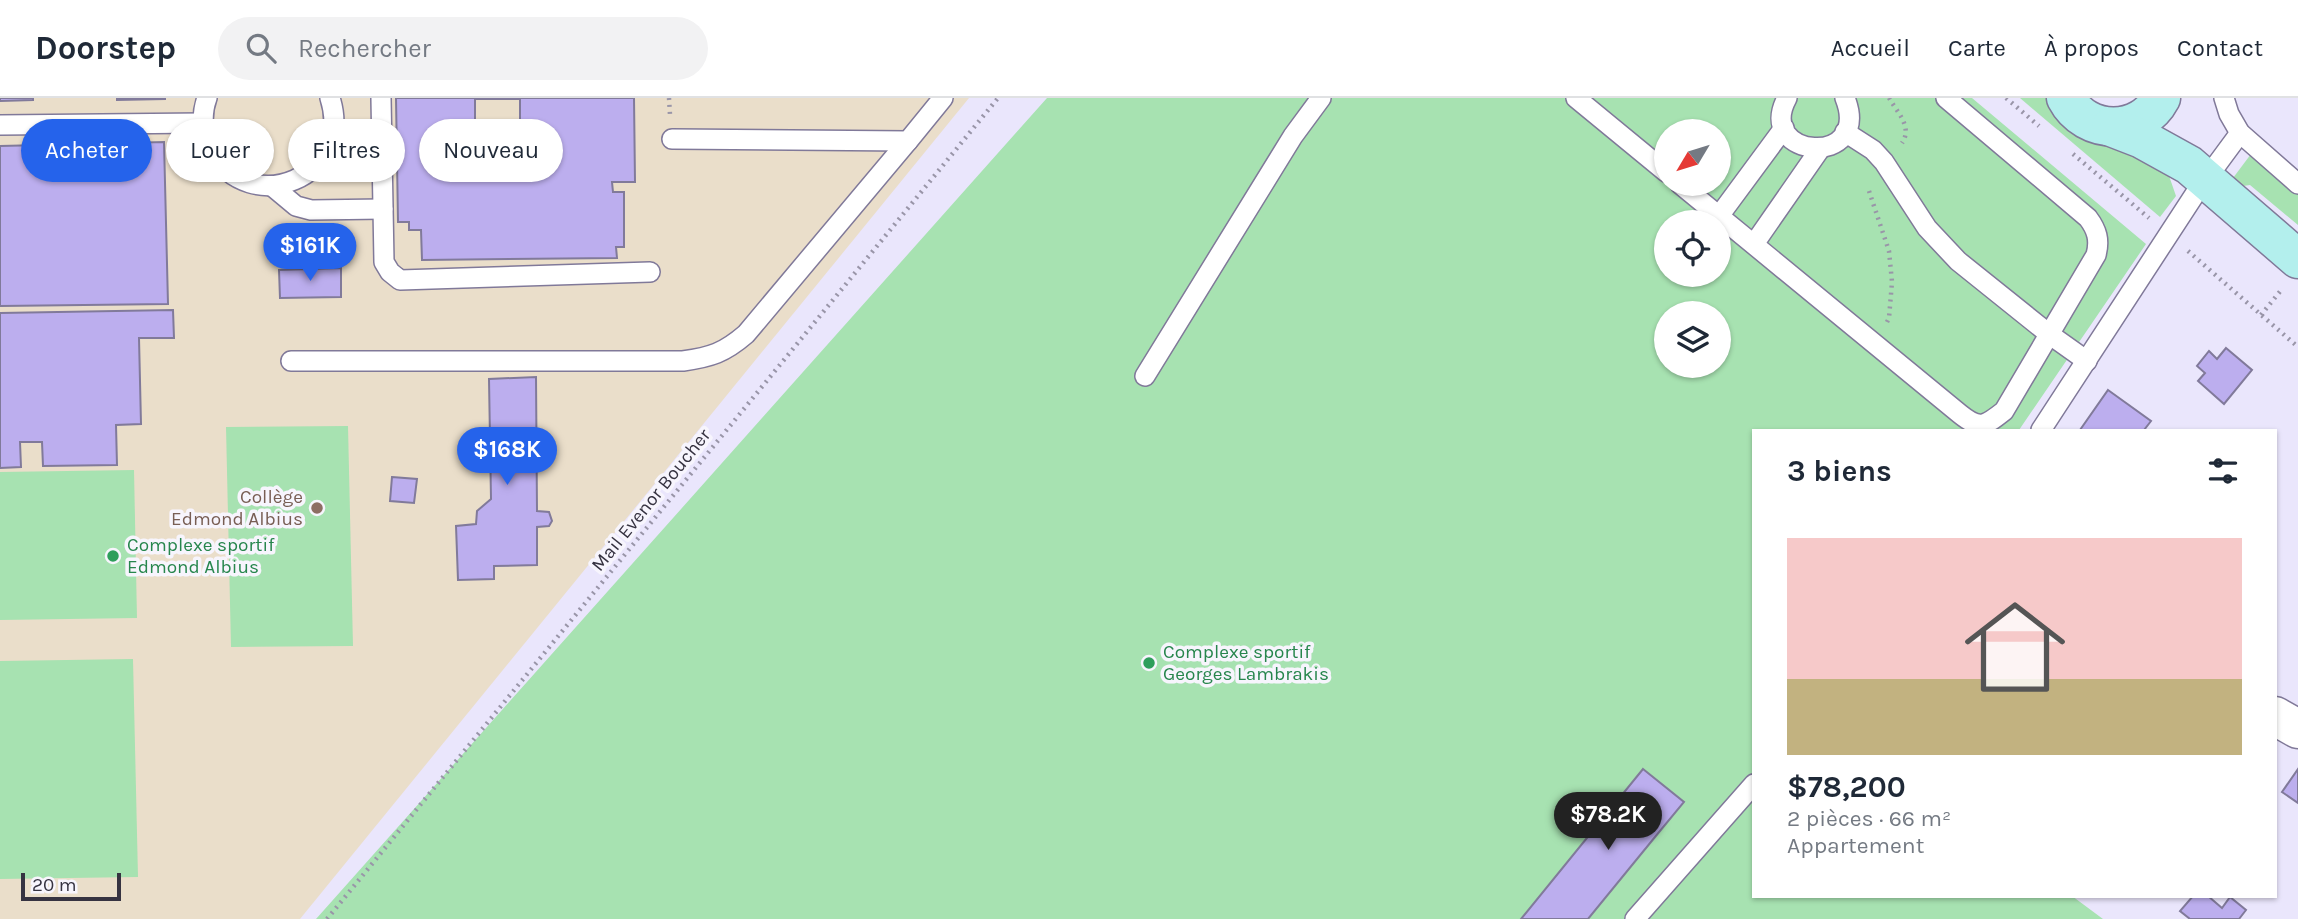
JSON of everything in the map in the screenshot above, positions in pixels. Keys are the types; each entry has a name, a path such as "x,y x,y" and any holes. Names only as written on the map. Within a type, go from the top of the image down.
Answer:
{"street":[{"path":"2066,98 2078,115 2093,124 2111,127 2142,139 2197,172"},
{"path":"2111,127 2128,126 2144,118 2163,98"},
{"path":"2163,98 2166,118 2197,172 2292,272"},
{"path":"2277,717 2298,729"}],"lane":[{"path":"204,119 207,98"},
{"path":"247,182 272,186 293,182 312,171 325,155 333,135 335,113 330,98"},
{"path":"381,98 384,262 390,272 400,280 411,282 650,272"},
{"path":"291,361 683,361 710,358 746,334 943,98"},
{"path":"1145,376 1293,136 1321,98"},
{"path":"1576,98 1654,162"},
{"path":"1787,98 1783,105 1784,128 1798,144 1809,149 1820,149 1839,140 1845,132 1849,121 1845,98"},
{"path":"1731,226 1972,424 1985,425 2004,411 2096,255 2099,243 2095,227 2088,218 1946,98"},
{"path":"2224,98 2228,114 2240,133 2298,184"},
{"path":"0,125 166,123"},
{"path":"1723,210 1784,128"},
{"path":"1845,132 1873,150 1884,162 1927,228 1958,261 2087,361"},
{"path":"2042,429 2087,361 2197,172 2240,133"},
{"path":"672,139 908,141"},
{"path":"1754,244 1820,149"},
{"path":"272,186 296,206 311,210 383,209"},
{"path":"1695,196 1712,210"},
{"path":"1635,919 1752,786"}],"path":[{"name":"Mail Evenor Boucher","path":"327,919 998,98"},
{"path":"1872,341 1889,318 1892,282 1889,251 1868,187 1869,179 1905,140 1907,134 1907,128 1889,98"},
{"path":"2261,315 2292,272"}],"shaded area":[{"name":"Collège Edmond Albius","path":"0,98 969,98 300,919 0,919"}],"green space":[{"name":"Complexe sportif Georges Lambrakis","path":"1047,98 1972,98 2146,244 2020,429 1752,429 1752,898 2075,898 2103,919 316,919"},
{"path":"2020,98 2054,98 2167,170 2176,196 2160,217"},
{"path":"2251,154 2298,194 2298,225 2250,185 2236,187 2230,182"},
{"path":"348,426 353,646 231,647 226,427"},
{"path":"134,470 137,618 0,620 0,472"},
{"path":"133,659 138,877 0,879 0,661"}],"building":[{"path":"0,98 33,98 33,100 0,101"},
{"path":"165,98 165,99 117,100"},
{"path":"396,98 634,98 635,182 612,182 613,192 624,192 624,247 616,247 617,258 422,260 421,230 409,230 409,222 398,222 397,182 405,182 405,119 396,119"},
{"path":"152,142 164,142 168,304 0,306 0,146 21,145 21,182 152,182"},
{"path":"341,268 341,297 280,298 279,270"},
{"path":"173,310 174,338 139,338 141,424 116,425 117,465 43,466 42,442 20,442 21,467 0,468 0,313"},
{"path":"2226,348 2252,370 2224,404 2198,381 2205,373 2197,366 2209,351 2217,359"},
{"path":"536,377 537,511 549,512 552,521 549,526 537,527 537,565 494,566 494,579 458,580 456,526 476,524 477,511 491,499 489,379"},
{"path":"2108,390 2151,421 2145,429 2081,429"},
{"path":"392,477 417,479 414,503 390,501"},
{"path":"1643,769 1684,802 1588,919 1521,919"},
{"path":"2298,769 2298,803 2282,792"},
{"path":"2191,898 2210,898 2222,908 2231,898 2246,910 2239,919 2190,919 2180,911"}],"place":[{"name":"Collège Edmond Albius","path":"317,508"},
{"name":"Complexe sportif Edmond Albius","path":"113,556"},
{"name":"Complexe sportif Georges Lambrakis","path":"1149,663"}]}
